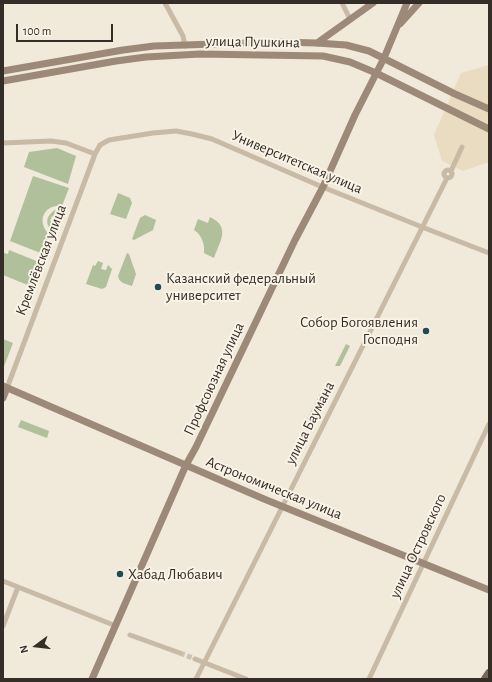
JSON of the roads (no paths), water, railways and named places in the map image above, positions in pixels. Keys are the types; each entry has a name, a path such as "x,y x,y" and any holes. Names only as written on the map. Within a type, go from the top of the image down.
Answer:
{"main road":[{"path":"485,679 489,673"}],"street":[{"path":"166,3 183,36 185,46"},
{"path":"342,3 350,19"},
{"path":"317,43 373,3"},
{"name":"Профсоюзная улица","path":"92,679 186,465 295,240 323,187 355,115 384,58 408,3"},
{"path":"396,28 419,3"},
{"name":"улица Пушкина","path":"3,71 154,46 277,42 317,43 358,48 384,58 455,94 489,109"},
{"name":"улица Пушкина","path":"3,81 116,60 146,57 200,54 323,56 350,62 376,73 489,129"},
{"name":"Университетская улица","path":"95,154 100,145 109,140 153,133 187,133 212,139 323,187 489,253"},
{"path":"3,143 51,141 66,143 95,154"},
{"name":"улица Баумана","path":"196,679 422,227 447,178 452,176 450,171 462,147"},
{"name":"Кремлёвская улица","path":"3,398 5,387 95,154"},
{"name":"Астрономическая улица","path":"5,387 282,506 489,590"},
{"name":"улица Островского","path":"369,679 489,424"},
{"path":"3,581 116,626"},
{"path":"3,626 18,587"},
{"path":"130,635 180,653"},
{"path":"195,659 246,679"}],"tunnel":[{"path":"180,653 195,659"}],"place":[{"name":"Казанский федеральный университет","path":"158,287"},
{"name":"Собор Богоявления Господня","path":"426,331"},
{"name":"Хабад Любавич","path":"120,574"}]}
